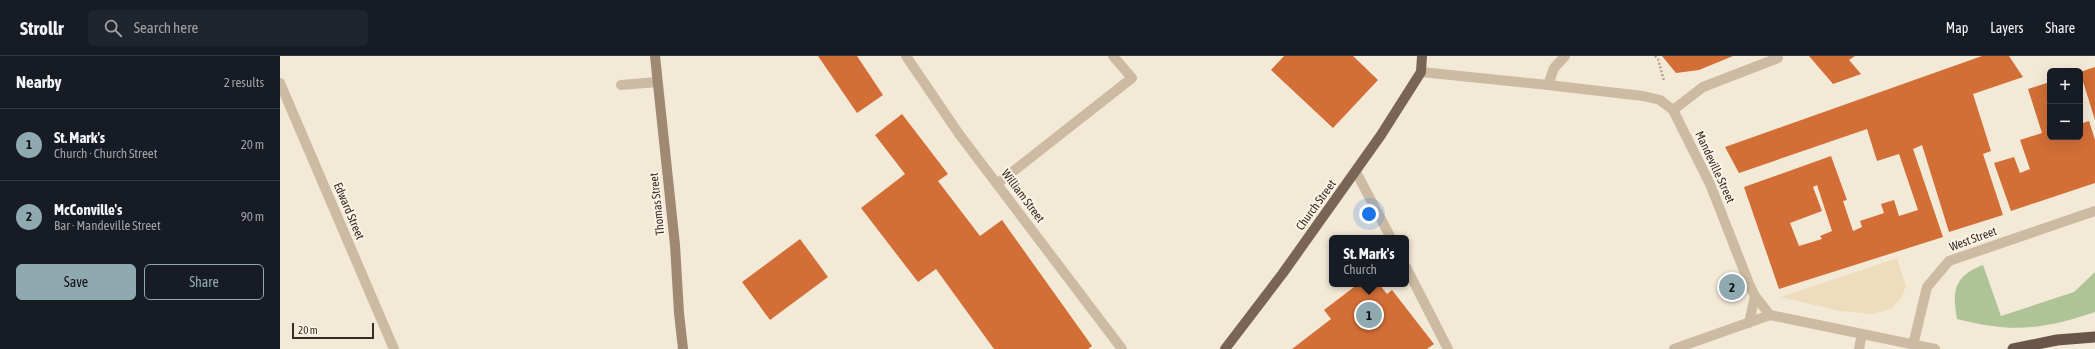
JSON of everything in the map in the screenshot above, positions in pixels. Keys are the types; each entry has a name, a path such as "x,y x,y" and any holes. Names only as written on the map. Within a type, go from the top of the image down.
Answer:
{"highway":[{"path":"2013,349 2057,340 2095,337"}],"main road":[{"name":"Thomas Street","path":"655,56 675,245 679,313 684,349"},
{"path":"1420,72 1422,56"},
{"name":"Church Street","path":"1225,349 1356,172 1420,72"}],"street":[{"name":"William Street","path":"906,56 960,134 1122,349"},
{"path":"997,184 1132,78 1112,56"},
{"path":"1548,85 1554,68 1565,56"},
{"path":"1420,72 1643,96 1660,100 1673,110 1703,87 1778,58"},
{"path":"621,85 657,82"},
{"name":"Edward Street","path":"280,83 394,349"},
{"name":"Mandeville Street","path":"1673,110 1710,184 1755,296 1770,315"},
{"path":"1356,172 1389,235"},
{"name":"West Street","path":"1914,345 1927,287 1949,261 2095,211"},
{"path":"1409,273 1448,349"},
{"path":"1749,323 1755,296"},
{"path":"1674,349 1770,315 1935,349"},
{"path":"1859,349 1862,334"}],"green space":[{"path":"1983,265 2001,316 2074,292 2095,272 2095,312 2058,323 2026,328 1994,326 1957,319 1955,309 1955,293 1957,286 1966,274"}],"shaded area":[{"path":"1897,258 1906,286 1901,298 1891,309 1872,314 1840,311 1781,297"}],"building":[{"path":"818,56 857,56 883,95 857,113"},
{"path":"1284,56 1353,56 1378,80 1333,128 1271,70"},
{"path":"1662,56 1733,56 1699,70 1676,73"},
{"path":"1809,56 1855,56 1849,60 1861,74 1833,84"},
{"path":"1982,56 2009,56 2023,77 1973,94 1991,151 1983,154 2003,215 1949,232 1922,145 1913,149 1943,237 1779,289 1744,187 1831,156 1847,200 1843,201 1853,231 1862,227 1860,221 1884,213 1881,204 1894,200 1899,216 1918,210 1899,154 1877,161 1867,129 1739,173 1725,147","holes":["1817,185 1832,231 1820,236 1822,239 1799,246 1790,223 1822,211 1813,187"]},
{"path":"2095,67 2095,120 2083,82 2083,71"},
{"path":"2047,83 2047,140 2083,140 2083,123 2089,121 2095,140 2095,183 2011,211 1994,163 2014,157 2020,173 2030,169 2020,140 2042,133 2028,89"},
{"path":"902,114 948,174 938,181 980,236 1002,220 1092,346 1088,349 994,349 936,269 918,282 861,208 905,174 875,135"},
{"path":"800,239 828,277 770,320 742,282"},
{"path":"1354,287 1381,287 1387,294 1392,290 1434,344 1427,349 1292,349 1331,319 1324,310"}],"place":[{"name":"McConville's","path":"1732,287"},
{"name":"St. Mark's","path":"1369,315"}]}
